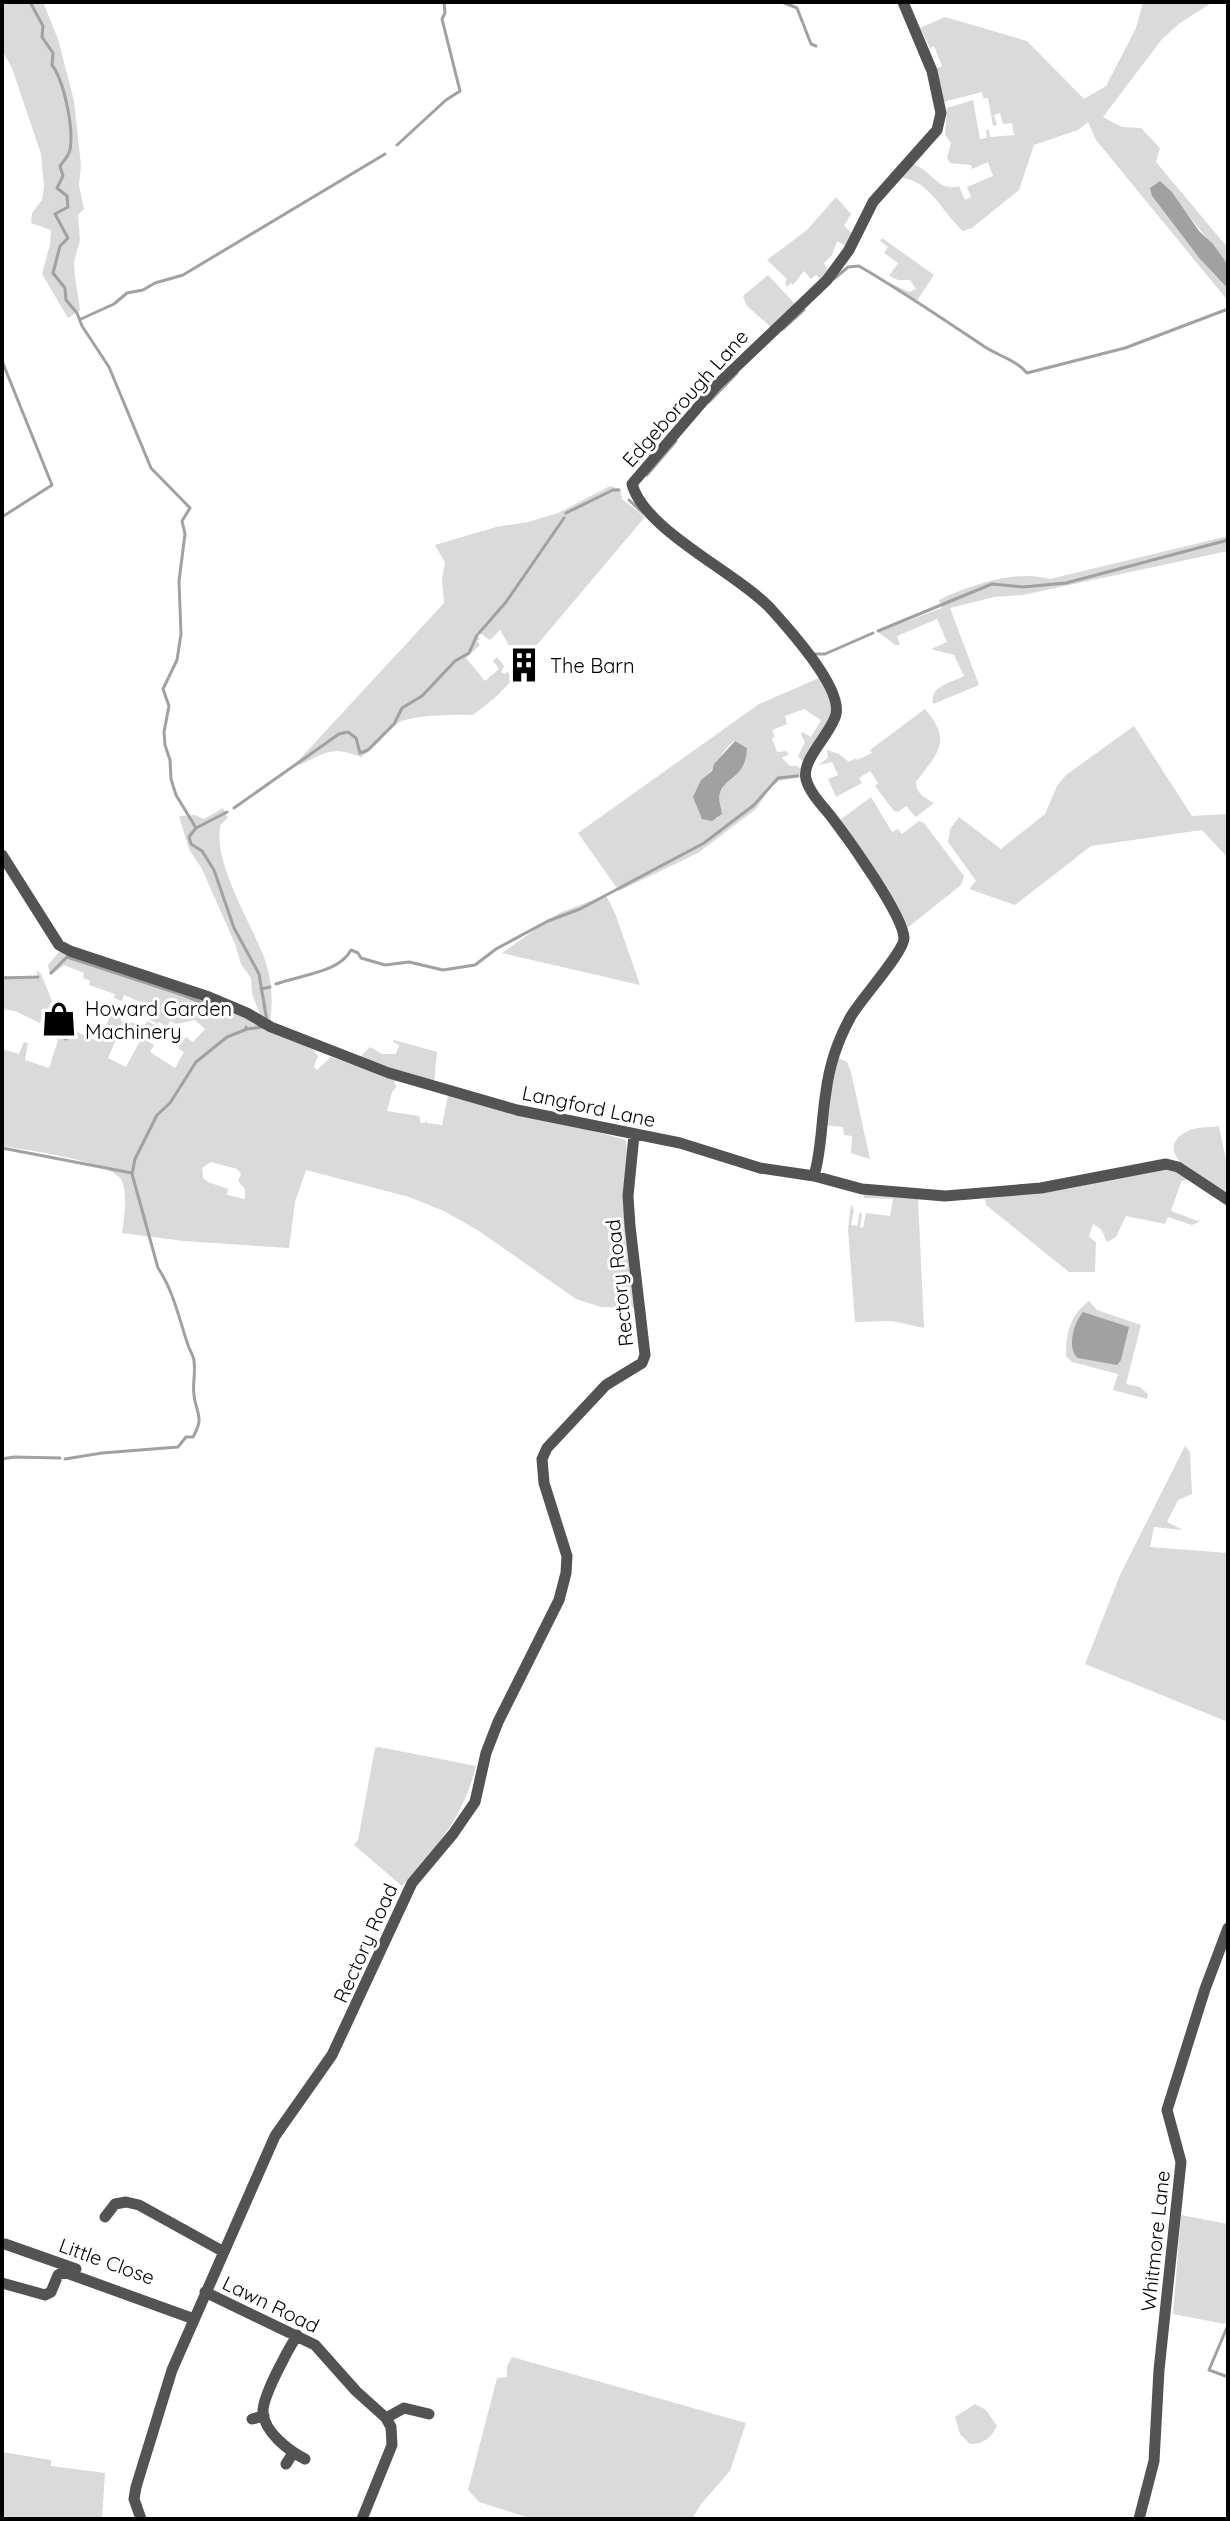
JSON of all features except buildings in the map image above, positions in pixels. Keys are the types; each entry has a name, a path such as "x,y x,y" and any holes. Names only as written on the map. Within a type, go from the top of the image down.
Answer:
{"street":[{"name":"Edgeborough Lane","path":"814,1176 821,1151 826,1091 839,1045 859,1003 902,950 904,935 865,864 814,794 806,778 807,766 836,712 835,697 826,681 798,640 765,603 655,518 636,498 632,484 717,385 827,280 849,250 873,202 937,130 941,113 932,71 903,2"},
{"name":"Langford Lane","path":"2,855 59,945 70,951 209,997 271,1027 389,1073 517,1110 680,1143 741,1164 814,1176 862,1189 966,1195 1067,1185 1125,1170 1166,1164 1178,1167 1228,1200"},
{"name":"Rectory Road","path":"141,2519 134,2499 136,2487 168,2381 279,2128 323,2070 341,2039 412,1883 475,1802 486,1753 498,1722 559,1600 567,1556 544,1483 542,1459 547,1448 596,1394 642,1363 645,1355 629,1211 634,1135"},
{"name":"Whitmore Lane","path":"1139,2519 1154,2461 1159,2370 1181,2162 1167,2110 1205,1989 1228,1928"},
{"path":"105,2217 115,2204 126,2202 139,2205 224,2252"},
{"name":"Little Close","path":"5,2244 195,2316"},
{"path":"2,2283 45,2295 53,2289 58,2275 64,2272 195,2316"},
{"name":"Lawn Road","path":"205,2292 321,2349 356,2391 386,2418"},
{"path":"297,2335 258,2418 293,2453 305,2459"},
{"path":"362,2519 392,2445 391,2427 386,2418 404,2408 429,2414"},
{"path":"286,2464 293,2453"}],"shaded area":[{"path":"2,2 43,2 58,39 74,101 81,165 79,185 84,209 78,215 80,240 74,262 80,310 68,318 42,274 51,230 31,223 32,213 42,200 44,187 41,154 12,68 2,50"},
{"path":"1143,2 1213,2 1162,39 1103,117 1122,127 1141,128 1160,148 1156,162 1228,248 1228,265 1172,192 1152,196 1228,290 1228,301 1096,140 1088,122 1078,130 1034,145 1019,190 972,228 963,231 928,191 899,177 912,164 919,166 945,186 959,186 965,200 971,197 967,187 993,176 988,162 972,169 971,165 950,163 947,158 951,143 945,135 947,108 973,100 980,139 987,138 986,130 989,130 990,137 1014,135 1012,123 1003,124 1000,113 994,115 997,125 993,126 988,98 983,98 982,92 943,102 936,69 942,66 934,46 930,48 920,28 945,17 1027,41 1084,99 1106,86 1136,28"},
{"path":"1160,181 1172,192 1228,265 1228,289 1200,259 1152,196 1150,188"},
{"path":"836,197 851,214 844,226 853,234 843,249 844,245 837,241 832,255 824,263 829,271 822,281 816,275 811,279 804,271 793,285 791,283 787,287 787,279 767,260 807,230"},
{"path":"882,238 934,275 916,302 886,281 909,292 916,289 910,280 889,276 898,263 884,253 888,247 880,241"},
{"path":"768,275 796,305 771,327 747,306 743,296"},
{"path":"610,486 620,489 622,499 645,517 536,646 528,651 524,646 513,652 500,630 490,640 478,632 476,635 480,645 466,658 485,681 499,669 493,661 497,657 504,666 501,672 505,674 507,671 513,679 496,697 473,715 404,720 361,757 336,751 300,765 297,762 444,603 442,579 445,563 435,545 558,513"},
{"path":"1228,536 1228,551 950,608 979,685 933,704 934,693 938,689 964,676 954,655 931,649 947,642 937,619 897,636 900,645 895,645 878,632 942,608 939,600 979,584 1023,576 1050,579"},
{"path":"819,678 832,699 833,713 802,761 798,756 805,742 801,734 811,737 821,720 804,709 785,716 787,724 772,730 777,752 786,751 789,754 782,758 790,766 801,769 799,777 779,781 770,788 756,809 698,853 619,891 578,833 759,704","holes":["734,741 747,748 743,766 720,793 721,814 717,819 701,780"]},
{"path":"925,709 934,720 940,739 936,754 916,786 919,793 934,803 916,817 906,806 898,812 894,811 875,786 878,783 870,771 859,778 862,783 836,797 828,779 838,775 832,762 818,765 828,758 827,750 849,762 857,760 872,753 870,750"},
{"path":"1134,726 1192,816 1228,814 1228,858 1202,830 1091,846 1015,905 969,889 976,881 948,842 950,829 959,817 1001,849 1045,814 1057,786 1066,775"},
{"path":"735,741 747,748 743,766 720,793 722,814 712,821 702,819 693,797 701,780"},
{"path":"871,797 892,832 898,829 902,834 919,821 924,823 964,876 961,885 906,929 866,856 840,820"},
{"path":"223,808 228,818 221,824 219,839 222,856 267,968 271,991 270,1023 261,1017 252,994 251,978 241,964 202,869 189,849 179,816 195,815 204,819"},
{"path":"606,895 640,985 502,953 559,913"},
{"path":"60,951 229,1009 311,1048 318,1056 314,1067 317,1070 331,1057 395,1079 397,1086 392,1092 387,1111 419,1116 421,1123 425,1120 442,1125 448,1095 511,1114 557,1121 626,1140 637,1308 601,1307 576,1299 479,1231 444,1211 409,1197 306,1170 295,1202 289,1248 183,1241 122,1233 125,1195 119,1177 81,1161 2,1146 2,1049 19,1054 24,1042 28,1043 25,1060 49,1068 58,1040 44,1032 47,1025 63,1034 66,1027 99,1042 114,1007 121,1010 121,1021 145,1025 147,1021 155,1025 151,1031 146,1028 142,1033 122,1026 108,1058 126,1067 142,1037 154,1045 150,1052 175,1068 184,1052 178,1048 186,1037 193,1042 205,1029 195,1020 176,1024 170,1021 167,1027 159,1022 157,1024 149,1019 152,1007 124,995 122,1001 114,998 115,994 89,985 90,981 83,978 84,973 64,965 50,976 48,965","holes":["211,1162 237,1169 241,1174 238,1181 245,1189 245,1199 227,1195 228,1189 203,1178 202,1168"]},
{"path":"36,970 41,974 52,1001 40,1023 15,1011 2,1009 2,976 38,976"},
{"path":"394,1040 437,1052 434,1083 360,1057 370,1047 382,1054 396,1054 399,1045"},
{"path":"838,1058 847,1062 851,1072 870,1159 851,1153 852,1136 844,1135 843,1127 825,1125"},
{"path":"1219,1126 1227,1167 1227,1191 1185,1167 1174,1148 1177,1139 1188,1131"},
{"path":"1161,1168 1189,1178 1181,1182 1171,1211 1198,1221 1200,1219 1199,1222 1192,1225 1168,1217 1165,1224 1126,1216 1116,1237 1107,1242 1101,1229 1093,1224 1089,1237 1096,1242 1095,1272 1069,1272 986,1205 985,1199 1071,1188"},
{"path":"864,1193 918,1198 924,1328 892,1321 855,1322 848,1229 851,1204 854,1210 851,1225 857,1226 860,1211 860,1227 863,1228 866,1213 890,1216 893,1199 864,1198"},
{"path":"1089,1301 1097,1310 1141,1325 1126,1384 1140,1387 1148,1394 1147,1399 1113,1390 1118,1374 1072,1362 1066,1356 1070,1325 1077,1312"},
{"path":"1083,1312 1129,1327 1117,1365 1078,1358 1074,1354 1073,1335"},
{"path":"1185,1446 1190,1452 1192,1494 1178,1500 1167,1522 1183,1530 1154,1527 1150,1547 1228,1553 1228,1722 1085,1664 1120,1575"},
{"path":"375,1748 476,1766 464,1800 447,1831 402,1886 354,1845 358,1840"},
{"path":"1181,2215 1228,2224 1228,2312 1225,2324 1173,2314"},
{"path":"512,2357 746,2423 730,2471 692,2519 533,2519 479,2502 468,2490 497,2378 507,2377 507,2366"},
{"path":"975,2404 986,2410 997,2426 986,2440 970,2444 960,2434 955,2417"},
{"path":"2,2452 51,2460 51,2466 105,2473 102,2519 2,2519"}],"waterway":[{"path":"30,2 43,26 42,37 53,53 52,65 64,93 71,130 70,150 60,166 63,176 57,188 67,196 68,207 55,214 68,238 60,246 53,273 65,288 66,300 109,367 151,468 190,508 182,521 185,534 179,581 181,634 177,660 163,689 169,706 165,745 176,795 196,828 189,837 191,844 202,851 214,870 234,928 259,974 267,1021"},
{"path":"397,145 460,91 442,19 444,2"},
{"path":"782,2 797,8 811,44 816,46"},
{"path":"81,319 114,304 127,293 183,275 385,154"},
{"path":"834,279 848,267 859,266 1027,373 1125,348 1228,309"},
{"path":"783,329 804,310"},
{"path":"2,361 52,485 2,517"},
{"path":"709,402 737,373"},
{"path":"647,475 676,441"},
{"path":"566,513 619,490"},
{"path":"629,500 643,513"},
{"path":"479,633 506,602 564,518"},
{"path":"878,631 992,584 1023,587 1066,583 1228,540"},
{"path":"813,654 825,654 873,633"},
{"path":"234,808 339,734 348,732 356,738 360,753 368,750 394,724 402,708 422,696 455,661 469,653 477,635"},
{"path":"276,984 338,964 351,950 361,958 385,965 409,962 443,970 475,965 496,949 548,921 580,909 704,843 754,805 778,778 798,776"},
{"path":"196,828 227,812"},
{"path":"51,973 67,957 183,995 232,1015"},
{"path":"2,978 38,977"},
{"path":"261,989 270,987"},
{"path":"246,1027 263,1027"},
{"path":"45,1029 66,1039"},
{"path":"65,1459 178,1447 186,1437 193,1437 197,1430 199,1419 193,1356 172,1296 158,1268 132,1174 135,1159 157,1115 170,1103 196,1062 227,1037 247,1029"},
{"path":"2,1148 132,1173"},
{"path":"2,1459 60,1458"},
{"path":"1228,2325 1209,2370 1228,2377"}],"place":[{"name":"The Barn","path":"524,665"},
{"name":"Howard Garden Machinery","path":"59,1019"}]}
